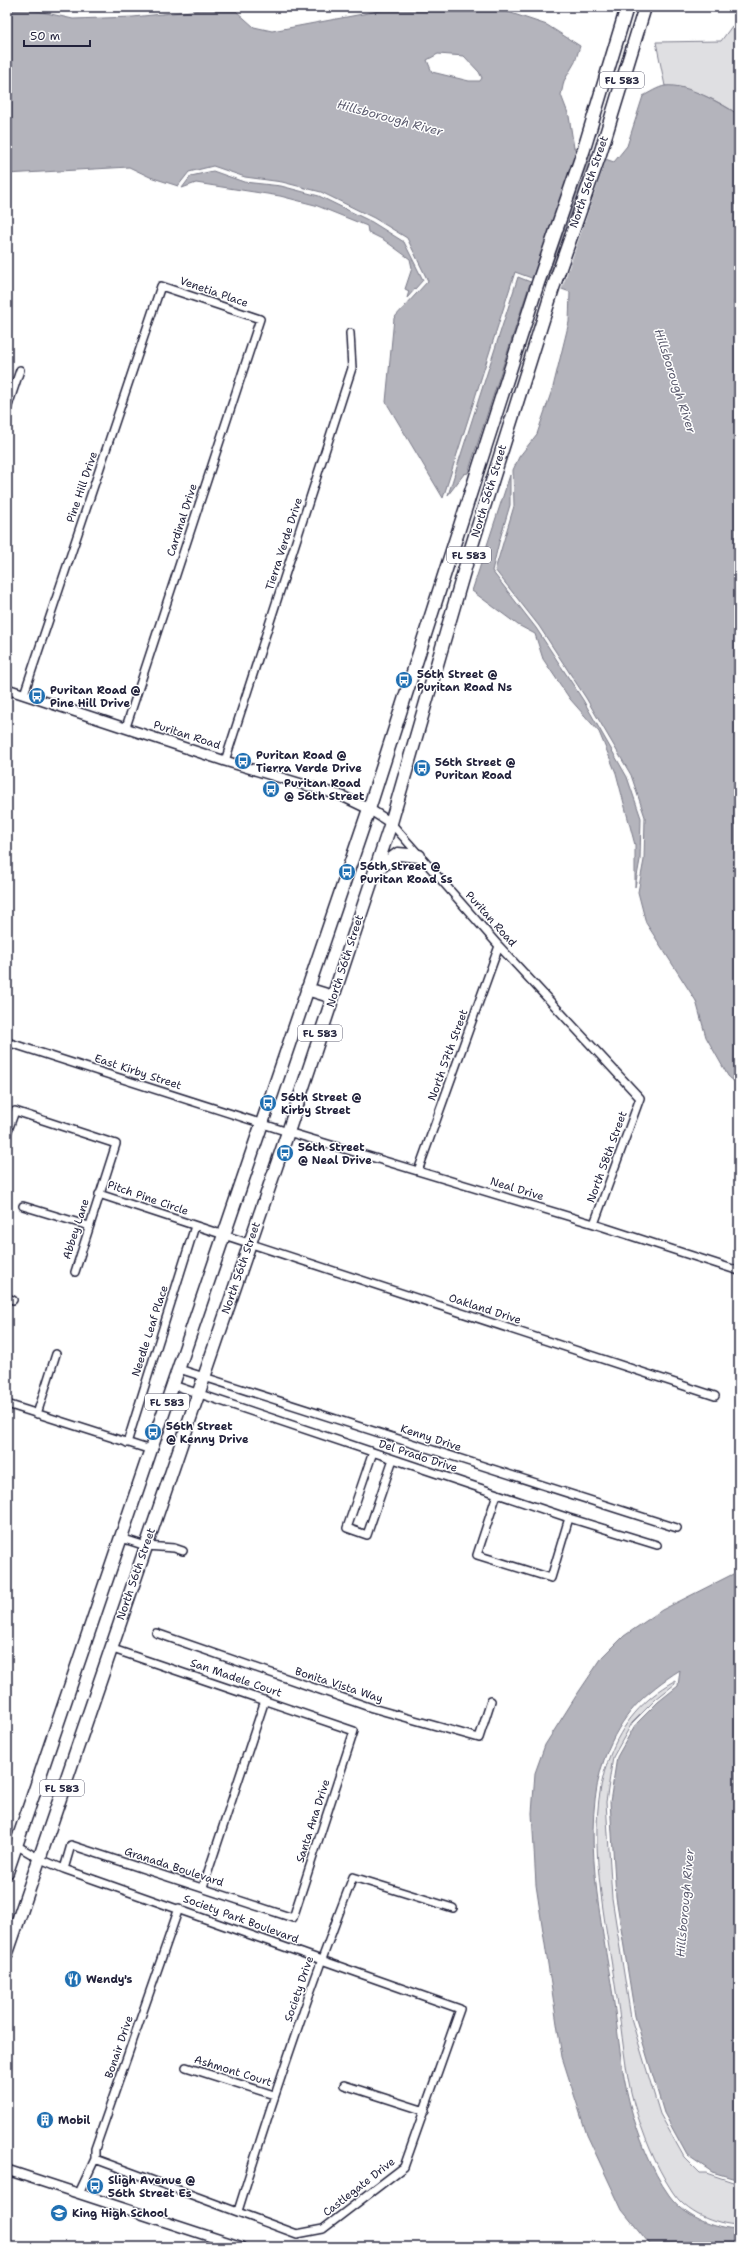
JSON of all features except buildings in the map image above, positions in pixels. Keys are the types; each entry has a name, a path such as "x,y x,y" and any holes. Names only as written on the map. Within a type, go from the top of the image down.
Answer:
{"main road":[{"name":"North 56th Street","path":"7,1872 263,1124 307,989 369,809 538,283 584,149 627,7"},
{"name":"North 56th Street","path":"7,1953 197,1393 288,1132 390,823 455,602 553,288 600,154 645,7"},
{"path":"438,596 455,602"},
{"path":"374,871 398,854 419,856"},
{"path":"307,989 332,997"}],"street":[{"name":"Venetia Place","path":"161,286 260,319"},
{"name":"Pine Hill Drive","path":"24,694 161,286"},
{"name":"Cardinal Drive","path":"126,727 260,319"},
{"name":"Tierra Verde Drive","path":"226,761 352,368 350,332"},
{"path":"7,409 20,370"},
{"name":"Puritan Road","path":"7,690 24,694 126,727 226,761 342,796 369,809 390,823 499,946 640,1098"},
{"name":"North 57th Street","path":"418,1171 499,946"},
{"name":"East Kirby Street","path":"7,1042 288,1132"},
{"name":"North 58th Street","path":"594,1224 640,1098"},
{"name":"Pitch Pine Circle","path":"7,1133 15,1111 116,1144 99,1194 249,1243"},
{"name":"Neal Drive","path":"288,1132 594,1224 739,1271"},
{"name":"Abbey Lane","path":"74,1272 99,1194"},
{"path":"23,1206 89,1226"},
{"name":"Needle Leaf Place","path":"127,1443 195,1226"},
{"name":"Oakland Drive","path":"249,1243 715,1396"},
{"path":"37,1414 56,1354"},
{"name":"Kenny Drive","path":"179,1369 677,1528"},
{"name":"Del Prado Drive","path":"173,1385 569,1518 657,1545"},
{"path":"7,1404 151,1450"},
{"path":"372,1452 347,1528 367,1535 393,1459"},
{"path":"497,1494 477,1554 551,1578 569,1518"},
{"path":"121,1538 146,1546 174,1548 183,1551"},
{"name":"Bonita Vista Way","path":"156,1633 372,1708 479,1738 491,1701"},
{"name":"San Madele Court","path":"110,1648 354,1731"},
{"path":"203,1887 265,1700"},
{"name":"Santa Ana Drive","path":"294,1918 354,1731"},
{"name":"Society Park Boulevard","path":"16,1845 38,1858 64,1868 460,2009"},
{"name":"Granada Boulevard","path":"64,1868 71,1845 294,1918"},
{"name":"Society Drive","path":"238,2211 274,2095 320,1960 353,1877 453,1908"},
{"name":"Bonair Drive","path":"79,2193 95,2159 95,2150 179,1908"},
{"name":"Castlegate Drive","path":"95,2159 297,2234 323,2229 404,2167 425,2112 460,2009"},
{"name":"Ashmont Court","path":"186,2067 274,2095"},
{"path":"344,2085 425,2112"},
{"path":"7,2170 242,2247"}],"shaded area":[{"path":"732,26 739,32 739,115 713,99 695,92 665,86 656,42 721,41"},
{"path":"675,1681 675,1684 656,1699 632,1723 613,1757 606,1802 612,1898 631,2018 660,2114 684,2157 700,2173 706,2173 739,2184 739,2226 711,2220 701,2216 685,2206 678,2199 666,2181 645,2138 628,2079 599,1877 597,1815 601,1785 614,1745 627,1723 643,1704"}],"water":[{"name":"Hillsborough River","path":"29,9 73,19 133,17 201,10 236,11 254,27 272,31 384,10 449,11 482,9 505,11 547,25 580,46 575,62 564,81 561,95 569,116 574,148 614,162 627,146 643,96 665,86 683,88 704,95 739,115 739,278 734,302 739,339 739,1086 728,1076 706,1037 696,1001 646,923 638,892 644,860 645,817 631,775 586,698 539,626 495,570 514,506 513,470 519,457 537,434 553,387 569,322 570,292 515,272 443,498 386,402 394,318 428,281 407,238 374,218 321,192 282,182 245,177 213,166 189,172 178,186 150,177 129,167 7,174 7,10","holes":["438,54 464,56 479,72 482,78 480,81 469,81 432,72 427,60"]},
{"path":"213,171 244,182 281,186 319,196 372,222 404,242 423,280 407,298 409,291 405,289 412,268 410,259 384,240 368,232 367,226 315,205 280,196 196,183 182,188 191,176"},
{"path":"518,277 533,283 530,283 468,473 464,474 448,495"},
{"path":"510,475 510,505 492,571 536,628 583,700 627,777 641,818 640,860 635,887 635,845 616,773 599,732 570,699 543,659 535,634 518,625 472,591"},
{"name":"Hillsborough River","path":"739,1571 739,2180 712,2172 687,2155 664,2113 635,2016 616,1897 610,1802 617,1757 635,1725 658,1702 678,1686 680,1670 655,1687 626,1717 611,1742 597,1784 593,1844 595,1875 624,2079 637,2128 656,2175 675,2203 691,2215 709,2224 739,2230 739,2247 652,2247 622,2210 587,2135 562,2057 536,1885 532,1813 535,1773 545,1745 576,1696 601,1659 624,1636 662,1610"}],"pier":[{"path":"593,152 607,157 561,291 548,286"}],"place":[{"name":"56th Street @ Puritan Road Ns","path":"404,680"},
{"name":"Puritan Road @ Pine Hill Drive","path":"37,696"},
{"name":"Puritan Road @ Tierra Verde Drive","path":"243,761"},
{"name":"56th Street @ Puritan Road","path":"422,768"},
{"name":"Puritan Road @ 56th Street","path":"271,789"},
{"name":"56th Street @ Puritan Road Ss","path":"347,872"},
{"name":"56th Street @ Kirby Street","path":"268,1103"},
{"name":"56th Street @ Neal Drive","path":"285,1153"},
{"name":"56th Street @ Kenny Drive","path":"153,1432"},
{"name":"Wendy's","path":"73,1979"},
{"name":"Mobil","path":"45,2120"},
{"name":"Sligh Avenue @ 56th Street Es","path":"95,2186"},
{"name":"King High School","path":"59,2213"}]}
